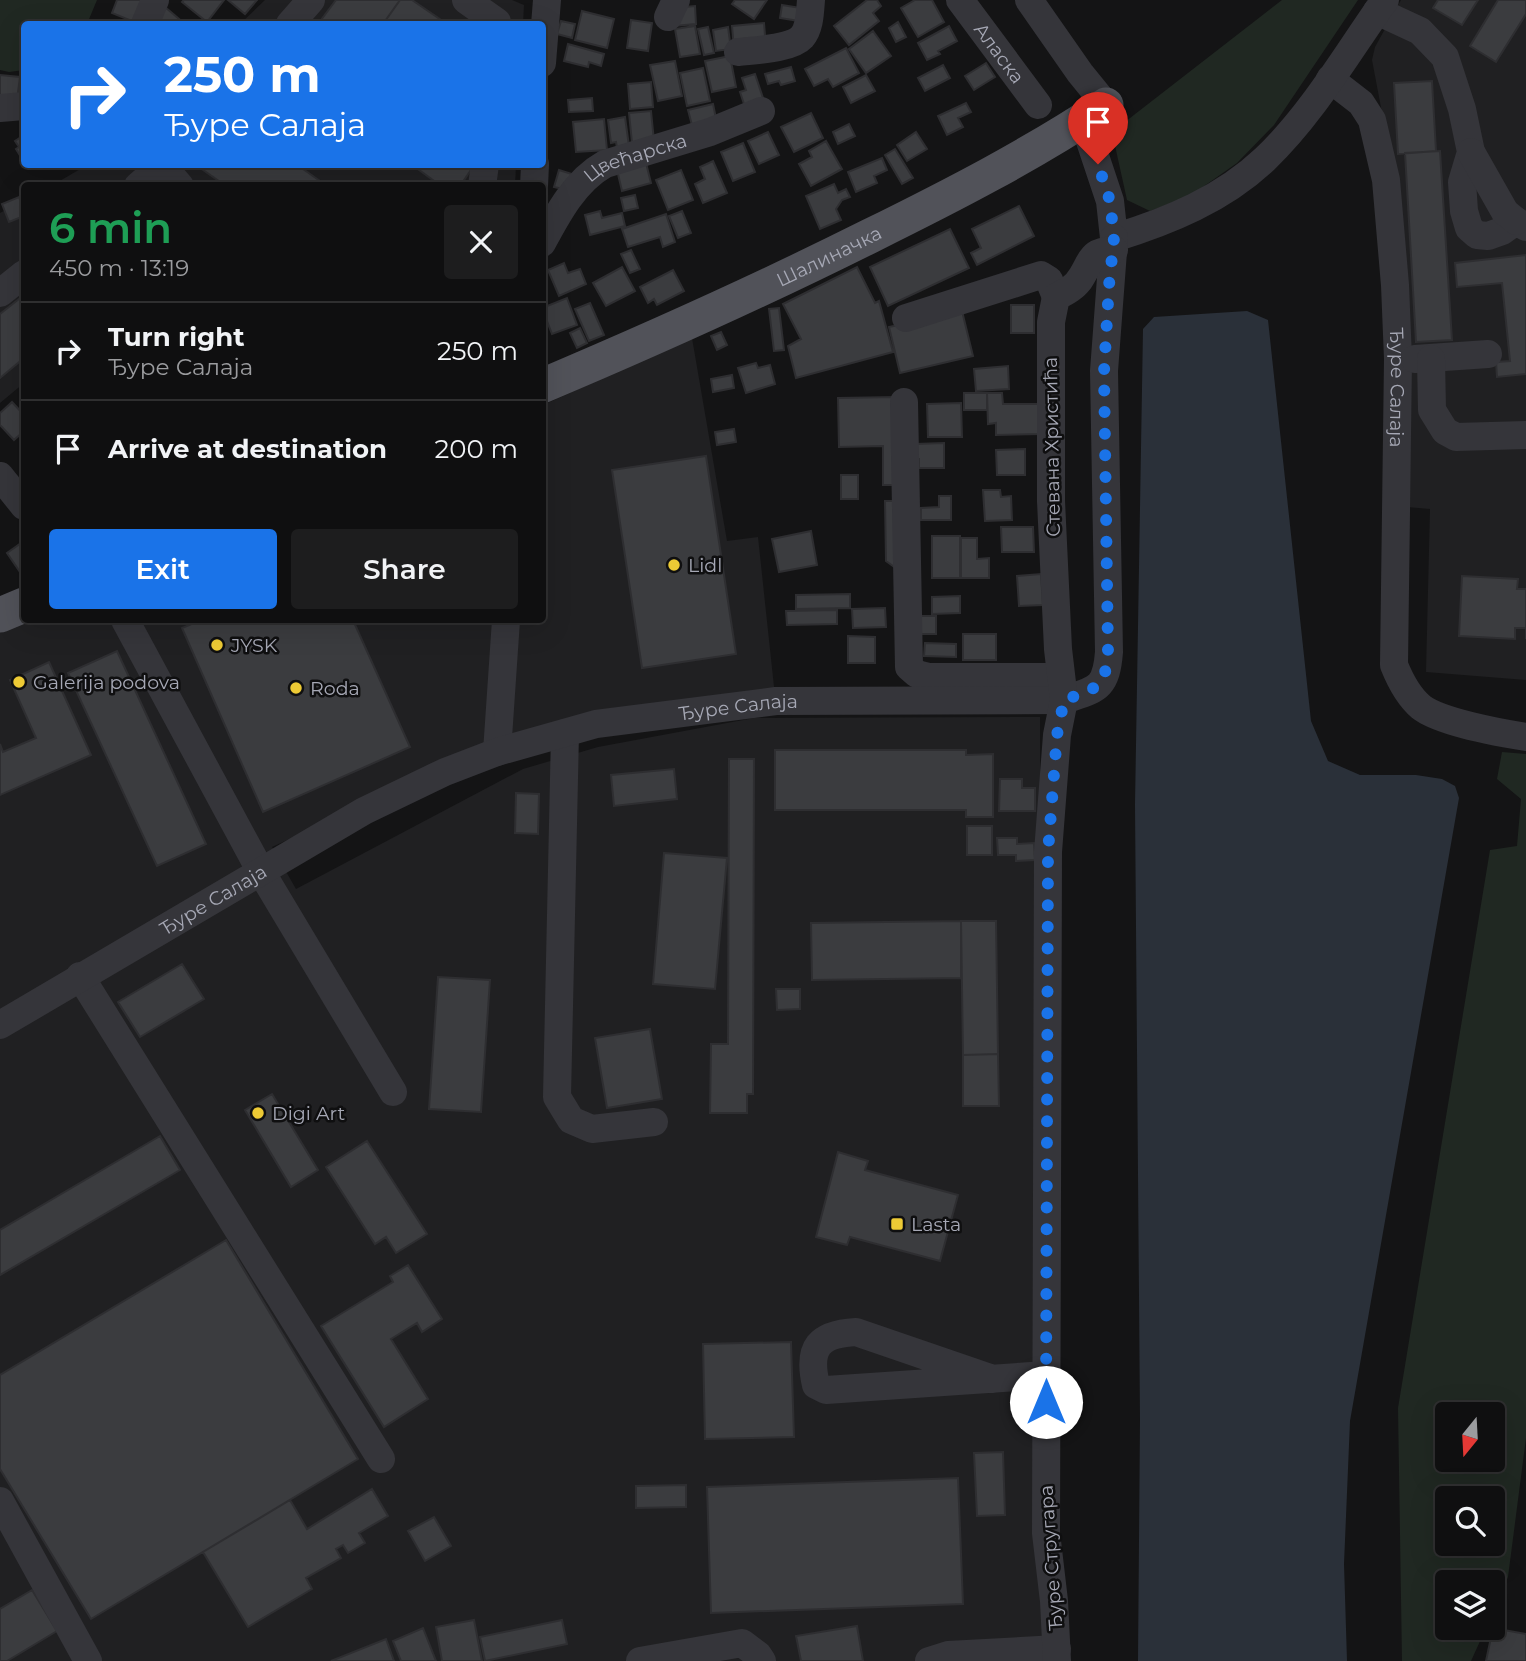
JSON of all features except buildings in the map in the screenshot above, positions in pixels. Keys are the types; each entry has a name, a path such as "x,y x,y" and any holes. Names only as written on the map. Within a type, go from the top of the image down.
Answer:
{"main road":[{"name":"Шалиначка","path":"546,384 810,266 995,173 1095,113"},
{"path":"0,615 21,606"}],"street":[{"path":"146,21 155,0"},
{"path":"293,21 312,0"},
{"path":"466,0 496,21"},
{"path":"545,21 547,0"},
{"path":"738,52 795,42 806,30 811,0"},
{"name":"Аласка","path":"960,0 1038,105"},
{"path":"1028,0 1080,73 1095,113"},
{"path":"906,318 1041,275 1049,280 1056,297 1069,291 1081,279 1091,257 1206,202 1234,184 1265,159 1288,134 1381,6 1420,31 1445,57 1462,109 1471,152 1505,212 1521,224"},
{"name":"Ђуре Салаја","path":"1330,79 1361,103 1372,120 1387,180 1398,359 1394,666 1401,681 1422,708 1473,726 1526,737"},
{"path":"0,108 21,106"},
{"name":"Цвећарска","path":"546,236 563,205 594,170 605,164 710,132 761,111"},
{"name":"Ђуре Салаја","path":"0,1025 364,811 444,772 497,752 596,724 776,701 1062,688 1092,691 1101,683 1107,668 1104,372 1114,244 1110,201 1095,113"},
{"path":"1471,152 1462,182 1464,211 1469,228 1476,235 1488,236 1521,224"},
{"path":"143,182 159,168"},
{"path":"165,168 177,182"},
{"path":"0,293 21,276"},
{"name":"Стевана Христића","path":"1056,297 1051,322 1050,475 1062,688"},
{"path":"1398,359 1488,354"},
{"path":"1432,359 1432,410 1446,431 1456,437 1526,435"},
{"path":"904,402 909,667 917,674 929,677 1062,688"},
{"path":"0,476 21,502"},
{"path":"127,623 260,870 393,1093"},
{"path":"497,752 506,623"},
{"name":"Ђуре Стругара","path":"1057,1655 1046,1533 1048,852 1062,688"},
{"path":"565,733 557,1097 570,1120 592,1129 654,1122"},
{"path":"80,976 381,1459"},
{"path":"993,1379 856,1332 835,1333 821,1341 814,1355 812,1369 816,1385 826,1390 993,1379 1046,1375"},
{"path":"0,1502 88,1661"},
{"path":"640,1661 742,1643 762,1661"},
{"path":"929,1661 948,1655 1057,1655"}],"shaded area":[{"path":"0,0 97,0 88,21 21,21 21,70 0,70"},
{"path":"265,0 512,0 524,5 523,21 243,21"},
{"path":"1282,0 1358,0 1274,125 1237,163 1190,196 1150,211 1127,200 1112,132"},
{"path":"1401,0 1526,0 1526,680 1426,672 1430,509 1407,507 1383,118 1372,60 1375,47"},
{"path":"82,168 516,168 515,182 58,182"},
{"path":"21,202 21,386 0,403 0,213"},
{"path":"1247,311 1268,320 1311,721 1328,761 1360,775 1416,775 1442,779 1455,786 1459,798 1350,1421 1344,1564 1347,1661 1138,1661 1140,1419 1135,805 1143,329 1154,317"},
{"path":"692,338 727,541 758,537 775,696 454,764 272,847 296,889 523,769 598,747 754,718 1040,717 1040,1375 1050,1661 0,1661 0,627 21,621 21,623 546,623 546,404"},
{"path":"1502,752 1526,754 1526,1438 1508,1577 1505,1584 1505,1570 1435,1570 1435,1640 1481,1640 1471,1661 1402,1661 1398,1408 1490,850 1517,846 1521,799 1497,779"}],"place":[{"name":"Lidl","path":"674,565"},
{"name":"JYSK","path":"217,645"},
{"name":"Galerija podova","path":"19,682"},
{"name":"Roda","path":"296,688"},
{"name":"Digi Art","path":"258,1113"},
{"name":"Lasta","path":"897,1224"}],"route":[{"path":"1046,1402 1048,852 1057,735 1064,700 1092,691 1101,683 1107,668 1108,652 1104,372 1114,222 1098,164"}]}
